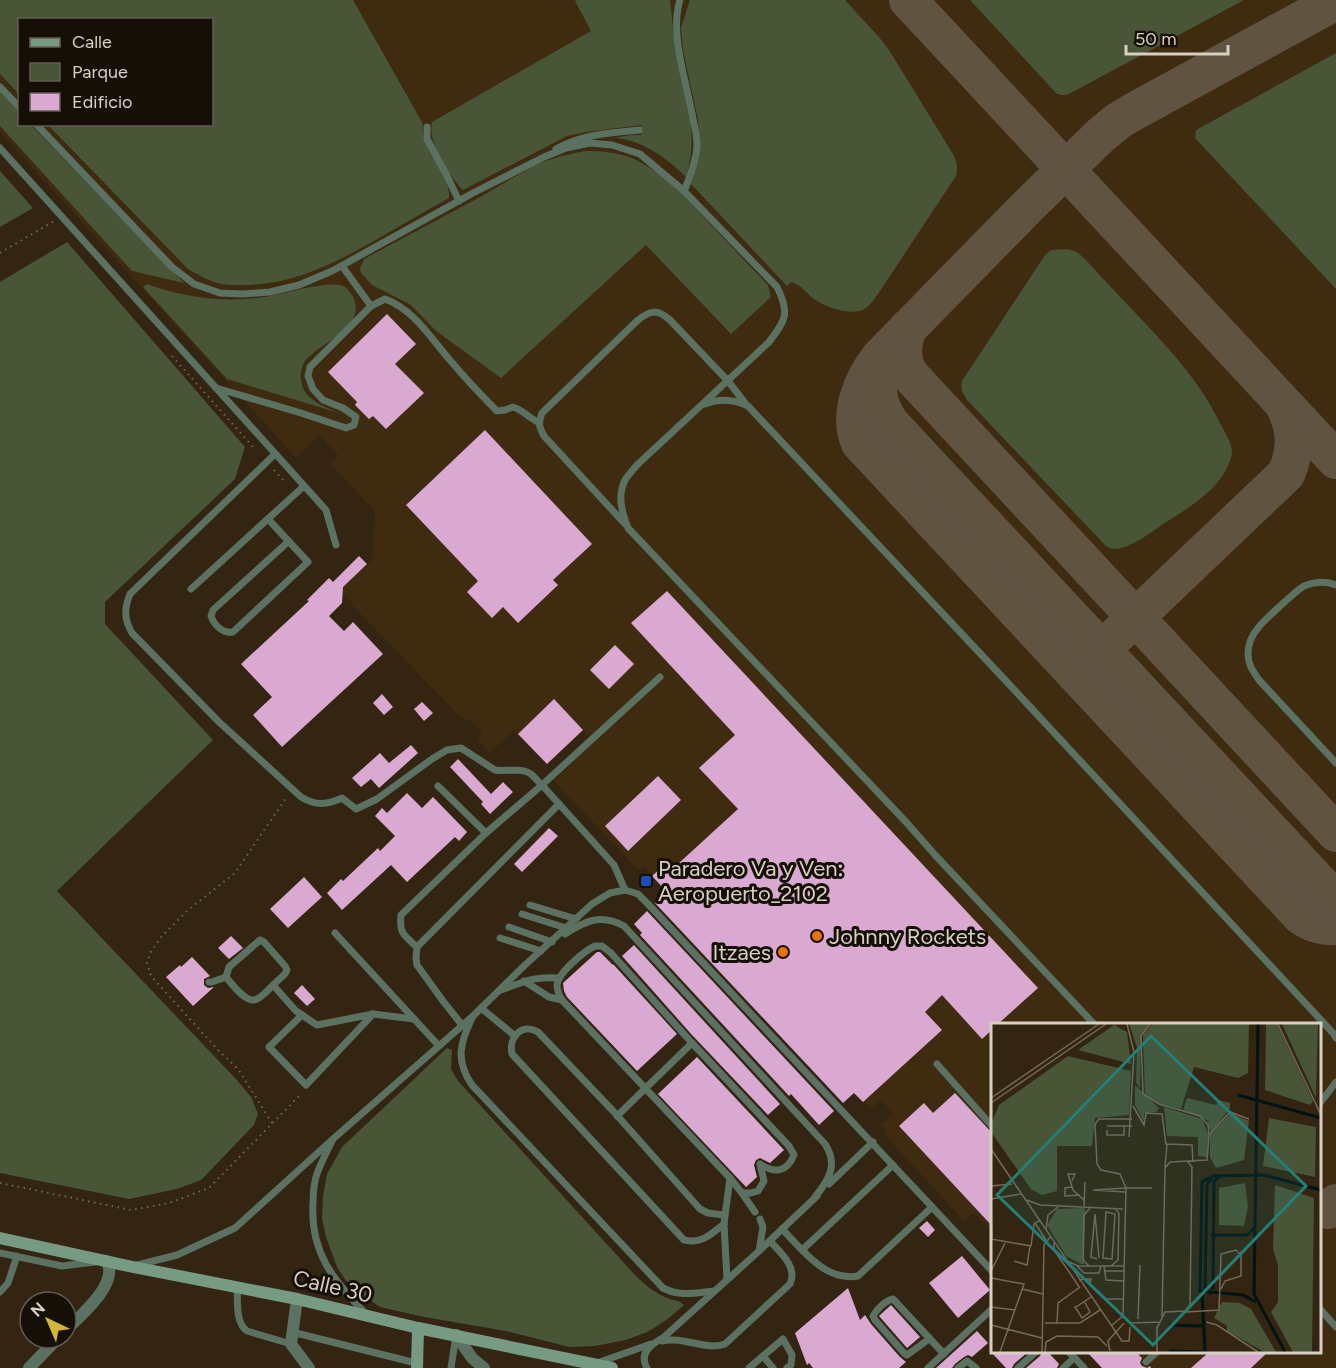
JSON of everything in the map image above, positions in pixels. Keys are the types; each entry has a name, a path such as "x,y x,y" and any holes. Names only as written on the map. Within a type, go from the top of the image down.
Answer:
{"street":[{"name":"Calle 30","path":"0,1238 297,1299 418,1328 612,1368"},
{"path":"78,1317 106,1284 109,1264 106,1261"},
{"path":"297,1299 292,1338 309,1368"},
{"path":"417,1366 418,1328"},
{"path":"456,1335 472,1358 484,1368"},
{"path":"29,1368 46,1350"}],"lane":[{"path":"680,0 676,18 677,42 690,98 697,146 684,191"},
{"path":"0,87 18,106"},
{"path":"38,126 172,267 194,284 220,293 270,292 299,285 342,266 459,201 566,148 590,143 612,145 640,154 684,191 777,287 784,301 785,314 781,327 770,342 637,465 625,480 621,496 622,512 628,528"},
{"path":"427,126 427,139 459,201"},
{"path":"544,157 567,142 586,137 639,130"},
{"path":"0,148 326,510 336,545"},
{"path":"342,266 371,306"},
{"path":"216,388 301,412 346,428 354,425 356,417 343,408 323,400 313,389 308,376 310,367 371,306 385,299 411,314 497,411 513,406 538,422"},
{"path":"1093,1023 544,436 538,422 542,413 638,320 647,314 655,312 663,314 670,320 1336,1038"},
{"path":"703,405 717,400 728,400 741,402 748,406"},
{"path":"275,454 130,594 125,615 132,633 219,722 292,789 311,802 331,802 342,798 356,809 377,799 447,750 460,748 495,770 523,770 529,773 614,865 626,890"},
{"path":"191,589 304,486"},
{"path":"268,519 289,541 308,562 233,632 222,631 211,616 213,610 289,541"},
{"path":"1336,585 1315,582 1302,587 1258,627 1248,653 1250,668 1259,680 1336,763"},
{"path":"417,947 404,935 400,927 401,915 486,833 660,677"},
{"path":"438,786 486,833"},
{"path":"462,1025 417,965 417,947 559,804"},
{"path":"133,1267 177,1255 235,1228 333,1138 473,1016 592,904 610,893 626,890 638,894 648,904 991,1269"},
{"path":"531,905 576,919"},
{"path":"522,914 566,928"},
{"path":"550,943 592,920 609,920 624,926 825,1144 831,1156 831,1171 829,1179 815,1197"},
{"path":"509,927 550,943"},
{"path":"335,933 439,1046"},
{"path":"500,938 541,951"},
{"path":"260,940 287,970 273,986 253,1000 244,996 226,977 229,967 260,940"},
{"path":"742,1193 758,1191 762,1186 764,1177 760,1164 774,1171 782,1169 792,1161 794,1155 789,1146 606,948 595,946 587,950 559,978 557,985 562,999 730,1178 755,1212"},
{"path":"209,982 226,977"},
{"path":"498,992 524,981 544,977 559,978"},
{"path":"524,981 549,997 562,999"},
{"path":"273,986 296,1011 317,1025 373,1014 414,1019"},
{"path":"481,1008 515,1036"},
{"path":"302,1015 269,1047 306,1085 373,1014"},
{"path":"473,1016 465,1032 461,1052 463,1071 472,1085 663,1288 672,1293 681,1294 714,1291"},
{"path":"724,1215 708,1213 700,1209 538,1032 532,1028 526,1028 515,1036 510,1047 512,1054 684,1240 693,1242 702,1240 724,1224"},
{"path":"617,1116 692,1043"},
{"path":"937,1064 991,1124"},
{"path":"1322,1100 1336,1082"},
{"path":"1322,1100 1336,1087"},
{"path":"984,1116 991,1117"},
{"path":"333,1138 314,1185 312,1218 315,1240 334,1278 367,1315"},
{"path":"647,1368 644,1354 654,1343 664,1337 770,1241 873,1143"},
{"path":"802,1250 893,1165"},
{"path":"727,1279 724,1215 730,1178"},
{"path":"782,1229 814,1262 834,1274 851,1278 858,1276 932,1207"},
{"path":"759,1251 763,1227 760,1219"},
{"path":"594,1366 670,1339 712,1347 725,1344 790,1284 791,1270 787,1261 770,1241"},
{"path":"0,1253 62,1266 106,1261"},
{"path":"0,1292 8,1283 17,1256"},
{"path":"237,1287 239,1320 242,1327 248,1331 292,1338 417,1366"},
{"path":"929,1339 907,1355 874,1320 873,1316 889,1299 893,1299 944,1354"},
{"path":"1321,1310 1336,1327"},
{"path":"928,1368 991,1311"},
{"path":"451,1368 456,1335"},
{"path":"749,1368 783,1339 792,1355 791,1365 787,1368"},
{"path":"1018,1368 1035,1353"},
{"path":"1070,1353 1084,1368"},
{"path":"1146,1362 1155,1353"},
{"path":"763,1356 773,1368"},
{"path":"1063,1368 1074,1358"},
{"path":"958,1368 967,1361 976,1368"}],"path":[{"path":"0,253 61,216"},
{"path":"272,468 285,482"},
{"path":"272,1123 238,1069 151,976 147,963 150,953 162,936 188,910 235,873 292,789"},
{"path":"0,1183 131,1210 169,1203 209,1188 301,1093 306,1085"}],"shaded area":[{"path":"0,0 1336,0 1336,1368 1102,1368 1088,1353 1321,1353 1321,1023 991,1023 991,1231 974,1213 964,1221 883,1133 886,1130 881,1125 893,1113 881,1100 872,1109 863,1102 644,865 638,870 554,781 594,742 583,730 547,764 514,730 490,753 477,739 483,733 472,722 460,717 351,604 352,602 340,590 372,559 375,511 330,464 338,455 319,435 296,458 0,132"}],"green space":[{"path":"0,0 353,0 423,124 426,143 445,179 449,198 347,256 313,271 278,282 221,284 188,269 49,126 213,126 213,18 18,18 18,93 0,74"},
{"path":"576,0 670,0 674,37 691,126 692,142 686,177 654,151 635,142 615,138 641,135 641,125 567,136 463,190 440,159 433,140 432,122 591,31"},
{"path":"690,0 845,0 889,50 953,154 957,165 956,176 880,291 863,310 849,312 836,309 818,302 795,283 791,282 787,286 691,184 700,148 698,120 683,50 681,28"},
{"path":"970,0 1244,0 1067,95 1061,95 1057,94"},
{"path":"1336,53 1336,289 1195,138 1196,130"},
{"path":"0,92 18,111 18,126 32,126 184,283 132,271 0,126"},
{"path":"584,151 619,154 638,161 659,174 686,198 768,285 771,297 731,334 646,245 501,378 436,331 411,305 372,285 361,273 360,269 364,259 539,163"},
{"path":"0,171 33,208 0,227"},
{"path":"67,242 245,447 235,479 105,602 105,624 213,740 57,891 236,1079 251,1097 258,1114 254,1125 201,1180 177,1189 129,1199 0,1173 0,282"},
{"path":"1067,249 1077,252 1085,259 1177,358 1213,410 1228,437 1232,450 1224,473 1210,490 1191,506 1143,538 1119,548 1112,549 1106,546 967,400 962,389 962,381 1045,255 1051,250"},
{"path":"147,284 190,296 220,299 264,297 329,284 345,287 352,294 355,302 352,320 346,328 305,361 301,374 302,386 309,397 339,413 227,379 143,287"},
{"path":"447,1048 452,1050 451,1069 458,1081 635,1275 655,1292 684,1305 659,1325 626,1340 595,1346 569,1347 506,1331 380,1307 354,1290 337,1267 326,1237 322,1218 327,1174 342,1147"}],"building":[{"path":"387,314 416,344 395,364 424,393 386,429 373,416 369,419 355,405 357,402 328,372"},
{"path":"485,430 592,544 553,580 558,585 518,623 503,607 492,618 467,592 478,581 406,505"},
{"path":"359,556 367,564 343,587 342,603 329,616 344,631 353,622 383,654 282,747 253,715 272,697 241,664 309,601 307,600 329,578 333,582"},
{"path":"667,591 1038,988 999,1023 991,1023 991,1031 982,1039 942,995 925,1012 942,1030 863,1102 854,1093 843,1103 655,903 667,892 652,876 661,868 667,874 738,809 699,768 735,735 631,623"},
{"path":"615,645 634,664 609,689 590,670"},
{"path":"382,694 393,707 384,715 373,703"},
{"path":"554,699 583,730 547,764 518,734"},
{"path":"422,702 433,713 424,721 414,709"},
{"path":"411,745 418,753 379,788 371,779 361,787 352,778 380,753 389,763"},
{"path":"458,759 491,794 503,782 513,792 490,814 481,804 483,802 450,767"},
{"path":"658,776 681,800 628,851 605,826"},
{"path":"407,793 422,808 433,797 467,832 459,841 455,837 407,882 391,865 342,910 327,893 378,848 380,851 395,836 375,816 382,808 387,813"},
{"path":"549,828 558,836 522,872 514,864"},
{"path":"304,877 322,897 288,928 270,909"},
{"path":"647,911 834,1111 819,1125 791,1094 789,1096 640,935 642,933 634,924"},
{"path":"231,936 243,948 229,959 218,948"},
{"path":"634,945 780,1104 768,1115 692,1035 622,956"},
{"path":"597,952 613,964 677,1034 637,1071 567,997 564,991 563,983"},
{"path":"192,957 210,976 204,979 204,985 208,988 214,987 193,1006 166,977"},
{"path":"302,985 315,999 307,1006 294,993"},
{"path":"697,1057 784,1150 770,1163 760,1158 756,1160 754,1165 757,1177 746,1187 658,1094"},
{"path":"955,1093 991,1132 991,1225 899,1126 924,1103 933,1113"},
{"path":"927,1221 935,1230 928,1237 919,1228"},
{"path":"962,1256 990,1290 958,1318 929,1283"},
{"path":"848,1288 860,1320 865,1315 906,1362 899,1368 813,1368 809,1363 807,1365 795,1333"},
{"path":"891,1305 920,1337 907,1348 879,1316"},
{"path":"977,1331 988,1343 972,1357 968,1355 964,1357 952,1368 936,1368"},
{"path":"992,1353 1027,1353 1012,1368 1006,1368"},
{"path":"1042,1353 1049,1353 1059,1364 1057,1368 1026,1368"},
{"path":"1088,1353 1137,1353 1142,1358 1140,1363 1142,1366 1147,1368 1102,1368"},
{"path":"1208,1353 1267,1353 1251,1368 1191,1368"}],"taxiway":[{"path":"908,0 1336,460"},
{"path":"1336,1 1133,112 1101,135 880,357 862,387 855,421 860,443 1301,916 1317,924 1336,926"},
{"path":"908,328 903,352 910,375 1336,833"},
{"path":"883,360 878,393 882,409 891,424 1336,898"},
{"path":"1118,634 1286,474 1290,465 1294,439 1291,422 1284,405"},
{"path":"1328,1210 1336,1203"}],"place":[{"name":"Paradero Va y Ven: Aeropuerto_2102","path":"646,881"},
{"name":"Johnny Rockets","path":"817,936"},
{"name":"Itzaes","path":"783,952"}]}
